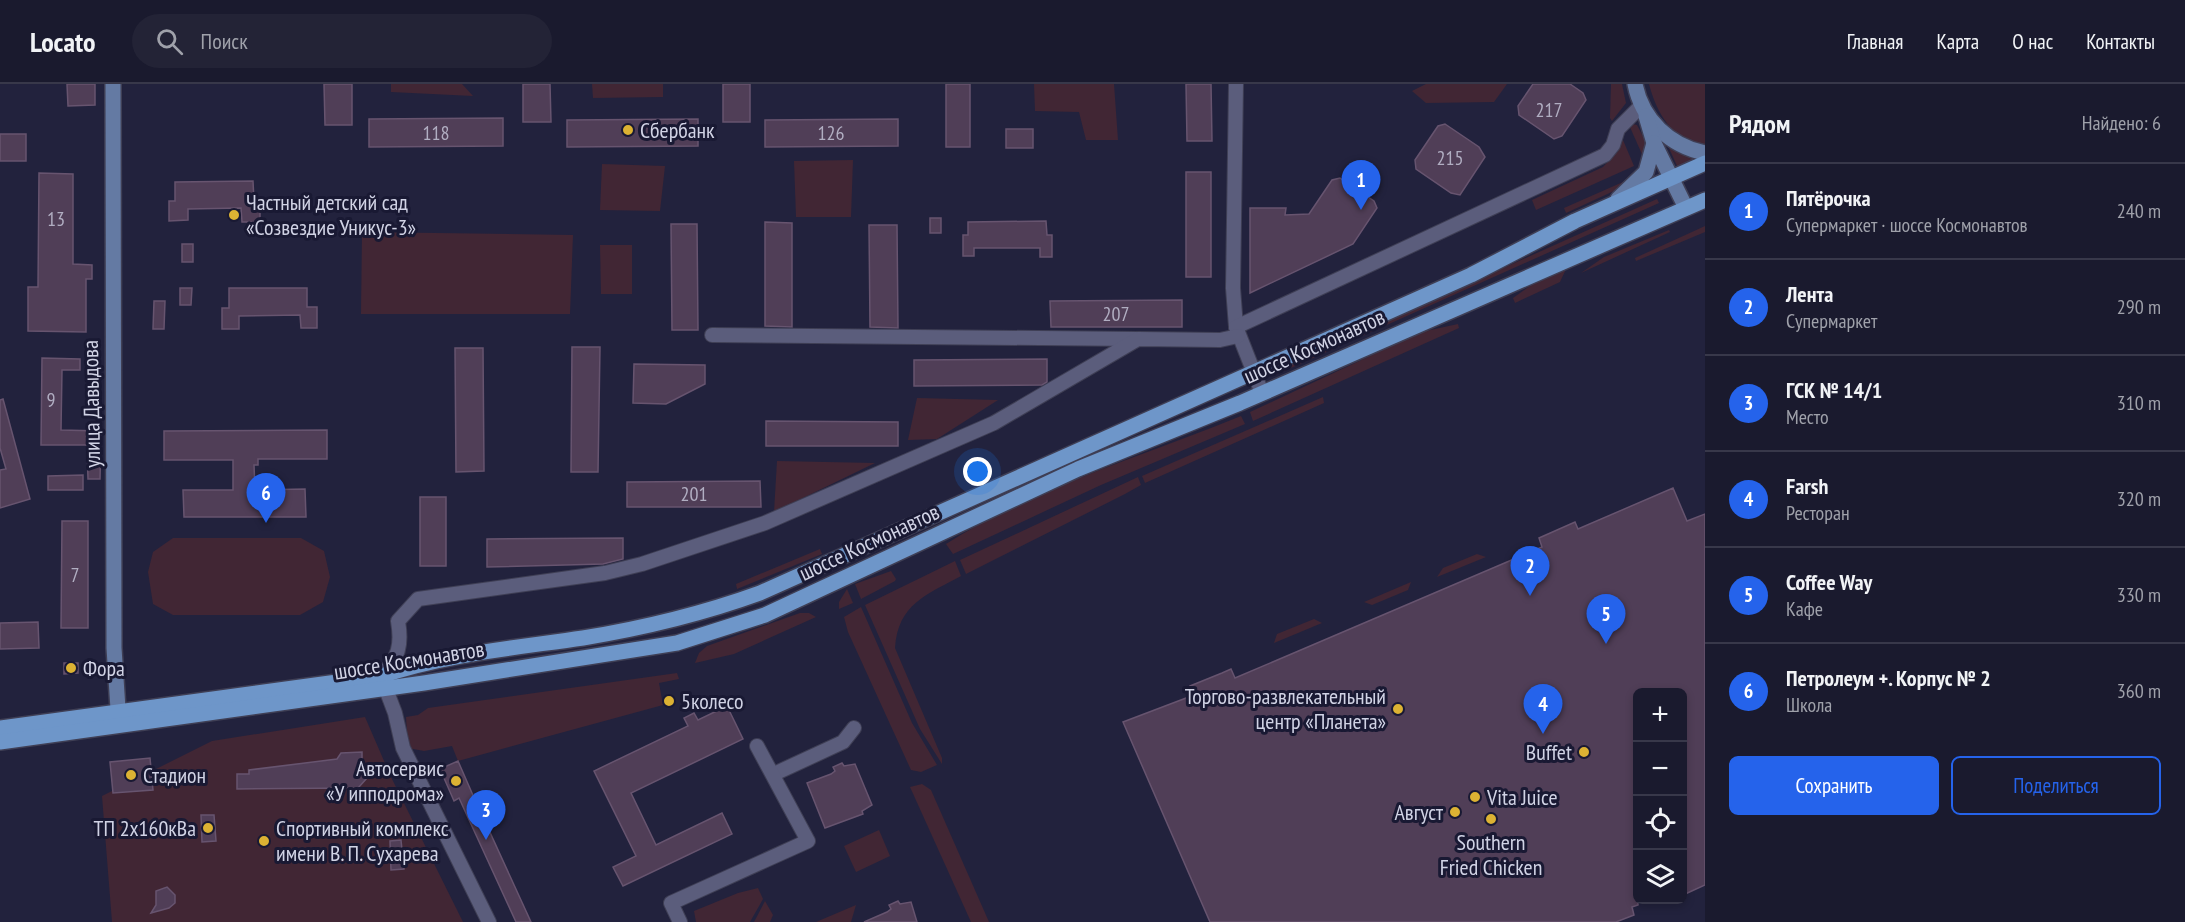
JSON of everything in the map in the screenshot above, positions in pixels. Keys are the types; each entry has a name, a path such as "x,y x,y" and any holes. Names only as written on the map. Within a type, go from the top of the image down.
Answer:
{"main road":[{"name":"шоссе Космонавтов","path":"382,682 421,663 650,626 760,593 1471,275 1610,206 1705,163"},
{"name":"шоссе Космонавтов","path":"0,728 118,717 677,644 713,634 818,592 1078,469 1262,393 1705,200"},
{"name":"шоссе Космонавтов","path":"0,742 118,717"}],"street":[{"name":"улица Давыдова","path":"113,84 114,648 118,717"},
{"path":"1236,84 1233,288 1237,331 1262,393"},
{"path":"1635,84 1654,143 1686,208"},
{"path":"1643,110 1666,135 1686,149 1705,153"},
{"name":"шоссе Космонавтов","path":"382,682 394,663 401,644 398,621 418,599 605,573 642,564 765,522 994,423 1138,339 1220,340 1605,155 1613,145 1618,129 1643,110"},
{"path":"1610,206 1646,172 1654,143"},
{"path":"712,335 1138,339"},
{"path":"382,682 395,713 403,748 489,922"},
{"path":"774,774 843,742 854,728"},
{"path":"680,922 672,903 808,841 757,746"}],"shaded area":[{"path":"391,84 462,84 473,96 391,92"},
{"path":"592,84 663,84 663,97 593,98"},
{"path":"1034,84 1114,84 1118,140 1086,140 1079,112 1035,111"},
{"path":"1426,84 1507,84 1494,102 1426,103 1412,91"},
{"path":"1611,84 1622,84 1626,103 1612,121 1610,118"},
{"path":"1649,84 1705,84 1705,148 1684,139 1668,125 1657,106"},
{"path":"1629,125 1637,125 1646,142 1645,161"},
{"path":"1618,139 1623,140 1634,166 1536,210 1532,200 1603,167 1615,154"},
{"path":"1668,146 1670,146 1701,159 1678,168"},
{"path":"853,160 851,217 796,217 794,161"},
{"path":"602,164 665,166 660,211 600,210"},
{"path":"1632,178 1627,185 1566,213 1564,208"},
{"path":"1657,199 1659,203 1273,376 1272,372"},
{"path":"1705,226 1705,232 1636,261 1635,258"},
{"path":"1669,230 1670,232 1581,273 1604,257"},
{"path":"362,232 573,235 570,314 361,314"},
{"path":"600,245 632,245 632,294 601,294"},
{"path":"1567,267 1560,282 1515,303 1513,298 1545,275"},
{"path":"1458,324 1459,328 1253,421 1250,412 1421,332"},
{"path":"1323,397 1324,403 1145,483 1142,476"},
{"path":"917,398 998,400 937,439 908,440"},
{"path":"1241,416 1245,424 1101,485 953,554 946,544 1017,505 1053,489"},
{"path":"777,461 875,463 774,512"},
{"path":"1138,477 1141,485 966,574 960,560"},
{"path":"173,538 301,538 324,551 330,577 323,602 300,615 173,615 153,604 148,572 153,552"},
{"path":"820,549 822,554 737,589 736,584"},
{"path":"1477,554 1486,557 1437,577 1443,568"},
{"path":"955,561 961,576 926,596 908,611 897,633 895,648 942,758 942,764 920,729 865,605"},
{"path":"891,571 895,581 861,599 855,584"},
{"path":"1411,582 1408,590 1372,605 1364,602"},
{"path":"847,589 853,603 839,609 839,602"},
{"path":"861,607 912,723 937,765 921,772 911,770 848,632 844,617"},
{"path":"800,613 809,613 816,617 734,654 695,663 699,653 707,646"},
{"path":"1314,619 1322,623 1274,643 1277,634"},
{"path":"677,673 679,679 659,683 663,705 458,761 452,746 424,751 408,748 406,717 418,715 428,708"},
{"name":"Спортивный комплекс имени В. П. Сухарева","path":"365,717 391,777 463,922 112,922 102,796 212,741"},
{"path":"922,784 931,790 989,922 971,922 910,787"},
{"path":"879,830 890,856 856,872 844,846"},
{"path":"758,888 763,899 750,922 696,922 694,911 738,893"},
{"path":"765,901 773,915 770,922 754,922"},
{"path":"856,905 851,922 816,922"}],"building":[{"path":"67,84 95,84 95,105 68,106"},
{"path":"324,84 352,84 352,125 325,125"},
{"path":"523,84 550,84 551,122 523,122"},
{"path":"723,84 750,84 750,122 723,122"},
{"path":"946,84 970,84 970,147 946,147"},
{"path":"1186,84 1211,84 1212,141 1187,141"},
{"path":"1533,84 1570,84 1583,93 1586,100 1562,136 1554,139 1519,115 1518,106"},
{"path":"503,118 503,146 369,147 369,119"},
{"path":"698,119 698,146 567,147 567,120"},
{"path":"898,119 898,146 765,147 765,120"},
{"path":"1445,124 1479,147 1485,157 1460,195 1451,193 1416,169 1415,160 1438,126"},
{"path":"1006,129 1033,129 1033,148 1006,148"},
{"path":"0,134 26,134 26,161 0,161"},
{"path":"1186,172 1211,172 1211,277 1186,277"},
{"path":"39,173 73,174 73,264 92,265 92,279 86,279 86,332 28,331 28,287 38,287"},
{"path":"1340,178 1374,201 1377,208 1353,244 1250,293 1250,208 1286,208 1285,215 1309,214 1332,180"},
{"path":"253,181 254,201 260,201 260,222 242,222 241,208 188,209 188,220 169,221 169,201 175,201 175,182"},
{"path":"930,218 941,218 941,233 930,233"},
{"path":"1046,221 1047,235 1052,235 1052,257 1040,257 1040,248 974,248 974,256 963,256 963,235 968,235 968,222"},
{"path":"765,222 792,223 792,327 765,326"},
{"path":"671,224 697,224 698,330 672,330"},
{"path":"869,225 897,225 898,328 870,327"},
{"path":"182,244 193,244 193,262 182,262"},
{"path":"180,288 192,288 191,305 180,305"},
{"path":"229,288 307,288 307,307 317,307 317,328 301,328 300,315 239,316 239,329 222,329 222,308 229,308"},
{"path":"1182,300 1182,327 1051,327 1050,301"},
{"path":"154,301 165,301 164,329 153,329"},
{"path":"572,347 600,347 598,472 571,472"},
{"path":"455,348 483,348 484,471 456,472"},
{"path":"42,358 80,359 80,370 62,370 61,430 101,431 100,479 88,479 87,445 41,445"},
{"path":"1047,359 1047,382 1042,385 914,386 914,360"},
{"path":"634,364 705,365 705,384 666,404 633,403"},
{"path":"3,399 30,499 0,508 0,470 6,469 0,448 0,400"},
{"path":"766,421 898,422 898,446 766,446"},
{"path":"327,430 327,459 258,459 258,465 254,465 255,490 305,489 306,517 184,517 183,490 233,490 233,460 164,460 164,431"},
{"path":"83,475 83,490 48,490 48,476"},
{"path":"760,481 761,507 627,507 627,482"},
{"name":"Торгово-развлекательный центр «Планета»","path":"1673,488 1687,521 1705,514 1705,885 1687,893 1687,688 1633,688 1633,904 1638,904 1632,907 1634,915 1616,922 1210,922 1123,722 1194,695 1190,686 1231,669 1235,678 1542,547 1539,538 1575,522 1578,529"},
{"path":"420,497 446,497 446,566 420,566"},
{"path":"62,521 88,521 88,628 61,628"},
{"path":"623,538 623,559 603,564 487,567 487,539"},
{"path":"38,622 39,648 0,649 0,623"},
{"name":"Фора","path":"64,663 78,663 78,673 64,674"},
{"path":"727,706 743,739 631,793 656,845 722,813 732,834 623,886 613,867 636,856 594,771 688,726 684,718 694,713 698,720"},
{"path":"362,752 362,774 367,778 358,788 237,789 237,774 249,774 249,770 337,759 341,753"},
{"name":"Стадион","path":"150,758 153,790 113,793 110,762"},
{"path":"458,761 531,922 516,922 459,798 454,801 440,769"},
{"path":"842,763 844,766 855,764 872,805 862,811 863,814 825,828 807,783 831,774 835,771 833,767"},
{"name":"ТП 2х160кВа","path":"201,815 214,815 216,841 202,842"},
{"path":"401,840 404,869 391,870 390,841"},
{"path":"167,887 175,895 175,903 169,908 151,913 156,905 156,891"},
{"path":"898,901 900,904 911,902 917,922 864,922 887,912 891,909 889,905"}],"place":[{"name":"Сбербанк","path":"628,130"},
{"name":"Пятёрочка","path":"1361,210"},
{"name":"Частный детский сад «Созвездие Уникус-3»","path":"234,215"},
{"name":"Петролеум +. Корпус № 2","path":"266,523"},
{"name":"Лента","path":"1530,596"},
{"name":"Coffee Way","path":"1606,644"},
{"name":"Фора","path":"71,668"},
{"name":"5колесо","path":"669,701"},
{"name":"Торгово-развлекательный центр «Планета»","path":"1398,709"},
{"name":"Farsh","path":"1543,734"},
{"name":"Buffet","path":"1584,752"},
{"name":"Стадион","path":"131,775"},
{"name":"Автосервис «У ипподрома»","path":"456,781"},
{"name":"Vita Juice","path":"1475,797"},
{"name":"Август","path":"1455,812"},
{"name":"Southern Fried Chicken","path":"1491,819"},
{"name":"ТП 2х160кВа","path":"208,828"},
{"name":"ГСК № 14/1","path":"486,840"},
{"name":"Спортивный комплекс имени В. П. Сухарева","path":"264,841"}]}
